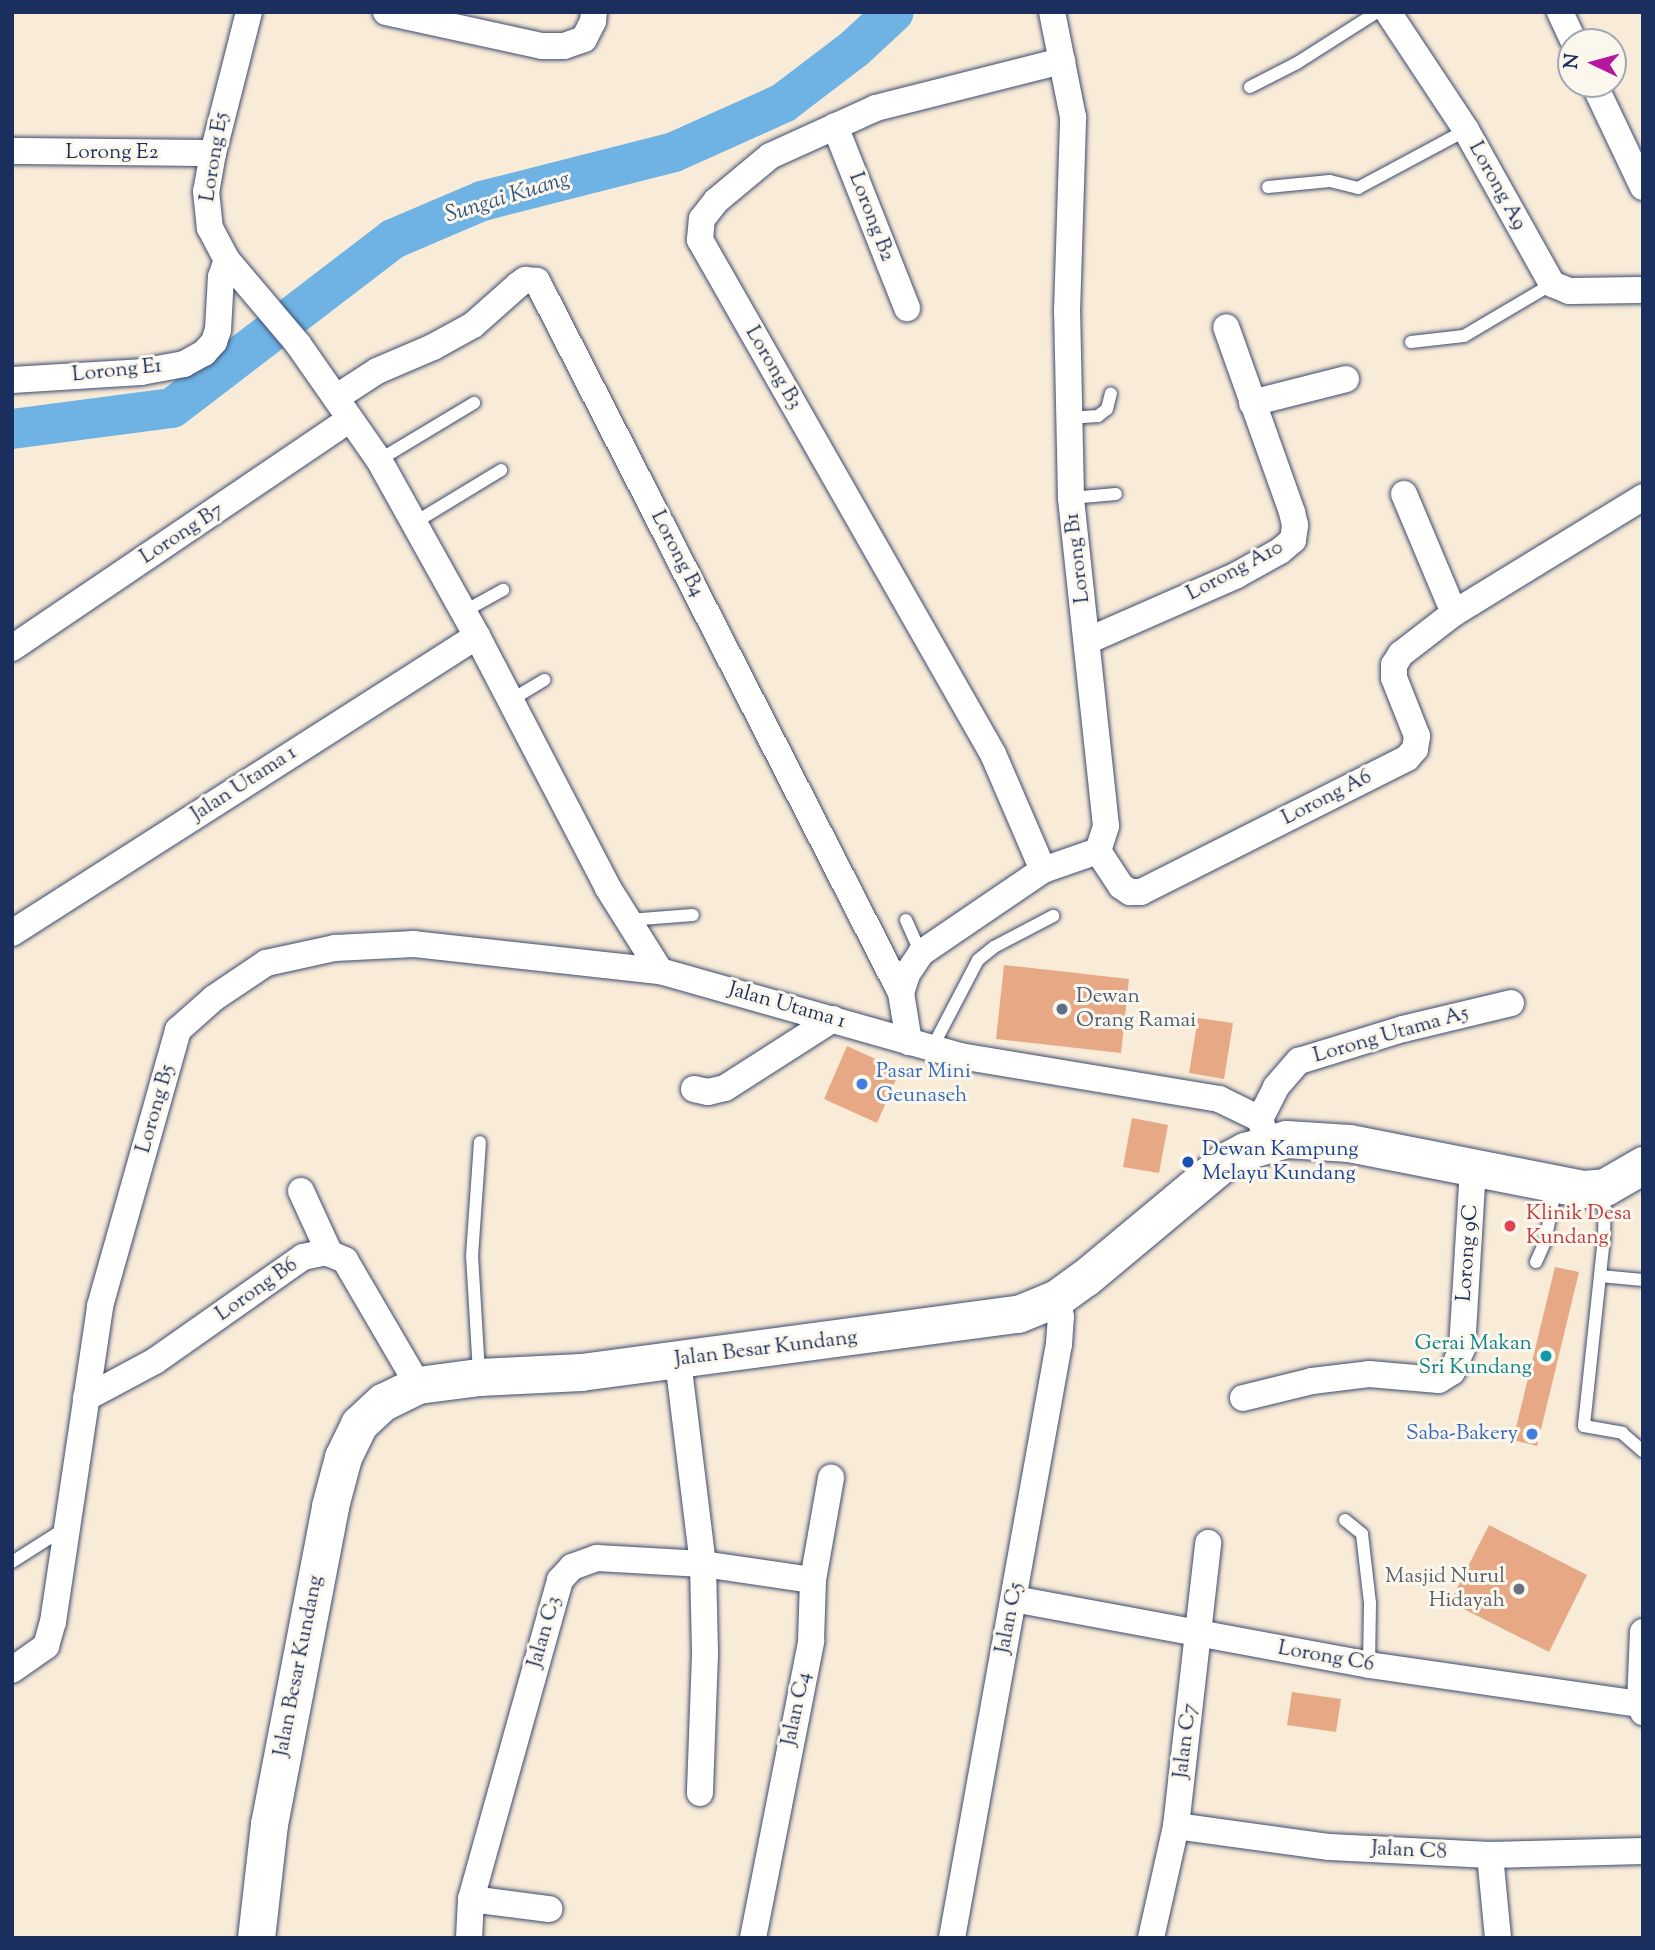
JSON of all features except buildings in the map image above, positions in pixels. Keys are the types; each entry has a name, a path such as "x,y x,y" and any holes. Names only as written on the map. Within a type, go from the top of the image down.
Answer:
{"main road":[{"name":"Jalan Besar Kundang","path":"256,1938 268,1824 330,1506 343,1457 359,1424 383,1402 418,1385 479,1377 581,1372 1005,1316 1057,1298 1264,1131 1286,1139 1349,1143 1556,1186 1583,1189 1605,1187 1643,1165"}],"street":[{"name":"Lorong E5","path":"249,12 213,153 206,208 210,228 227,260 298,344 344,408"},
{"path":"386,12 542,46 564,46 584,38 593,21 594,12"},
{"name":"Lorong B1","path":"1052,12 1073,117 1067,313 1068,418 1071,498 1107,826 1098,851"},
{"name":"Lorong A9","path":"1388,12 1466,130 1552,284"},
{"path":"1560,12 1567,28"},
{"name":"Lorong B3","path":"1043,870 993,754 700,240 702,219 725,194 770,156 876,107 1062,61"},
{"path":"1601,98 1643,187"},
{"name":"Lorong B2","path":"835,126 907,308"},
{"name":"Lorong E2","path":"12,151 213,153"},
{"name":"Lorong E1","path":"12,380 141,372 184,363 204,353 214,342 218,330 221,277 227,260"},
{"name":"Lorong B4","path":"344,408 377,371 433,347 473,325 525,280 537,281 901,993 920,1045"},
{"path":"1552,284 1569,291 1643,290"},
{"name":"Lorong A10","path":"1087,641 1237,575 1280,551 1293,540 1295,525 1292,512 1226,327"},
{"path":"1252,403 1346,379"},
{"path":"344,408 379,460 477,636 628,920 660,971"},
{"name":"Lorong B7","path":"12,648 344,408"},
{"path":"1404,494 1454,612"},
{"name":"Lorong A6","path":"1098,851 1121,886 1130,892 1141,892 1407,758 1415,749 1417,736 1394,678 1394,665 1401,654 1454,612 1643,498"},
{"name":"Jalan Utama 1","path":"12,933 477,636"},
{"path":"901,993 907,974 921,953 1043,870 1098,851"},
{"name":"Lorong B5","path":"12,1670 46,1646 53,1622 100,1306 178,1030 214,998 267,963 335,948 414,944 660,971"},
{"name":"Jalan Utama 1","path":"660,971 920,1045 1063,1074 1219,1099 1264,1131"},
{"name":"Lorong Utama A5","path":"1264,1131 1276,1087 1299,1061 1403,1029 1511,1003"},
{"path":"694,1089 708,1092 725,1088 833,1019"},
{"name":"Lorong 9C","path":"1243,1398 1312,1381 1369,1374 1439,1380 1452,1372 1462,1348 1473,1169"},
{"path":"301,1191 330,1254 345,1260 418,1385"},
{"name":"Lorong B6","path":"86,1398 155,1361 303,1257 330,1254"},
{"name":"Jalan C5","path":"952,1938 1059,1344 1060,1317 1057,1298"},
{"path":"678,1360 703,1564 705,1654 700,1793"},
{"name":"Jalan C4","path":"753,1938 811,1641 813,1580 831,1478"},
{"name":"Jalan C7","path":"1151,1938 1176,1826 1208,1543"},
{"name":"Jalan C3","path":"469,1938 471,1899 560,1580 572,1567 597,1558 703,1564 813,1580"},
{"name":"Lorong C6","path":"1014,1599 1369,1665 1641,1708"},
{"path":"1641,1708 1643,1632"},
{"name":"Jalan C8","path":"1176,1826 1331,1847 1490,1855 1643,1851"},
{"path":"1490,1855 1498,1938"},
{"path":"471,1899 549,1909"}],"lane":[{"path":"1250,88 1297,63 1377,12"},
{"path":"1268,187 1330,181 1358,188 1466,130"},
{"path":"1411,342 1464,336 1552,284"},
{"path":"1068,418 1098,416 1107,409 1111,393"},
{"path":"379,460 474,403"},
{"path":"414,523 501,470"},
{"path":"1071,498 1116,494"},
{"path":"463,612 503,590"},
{"path":"511,700 544,680"},
{"path":"628,920 693,915"},
{"path":"920,1045 978,960 994,947 1053,916"},
{"path":"906,920 921,953"},
{"path":"479,1377 472,1256 480,1142"},
{"path":"1536,1262 1545,1242 1556,1186"},
{"path":"1605,1187 1600,1276 1584,1426 1622,1433 1643,1451"},
{"path":"1600,1276 1643,1280"},
{"path":"1345,1520 1362,1534 1370,1603 1369,1665"},
{"path":"12,1562 65,1528"}],"waterway":[{"name":"Sungai Kuang","path":"12,429 172,408 393,239 482,201 674,152 783,103 854,49 894,12"}],"place":[{"name":"Dewan Orang Ramai","path":"1062,1009"},
{"name":"Pasar Mini Geunaseh","path":"862,1084"},
{"name":"Dewan Kampung Melayu Kundang","path":"1188,1162"},
{"name":"Klinik Desa Kundang","path":"1510,1226"},
{"name":"Gerai Makan Sri Kundang","path":"1546,1356"},
{"name":"Saba-Bakery","path":"1532,1434"},
{"name":"Masjid Nurul Hidayah","path":"1519,1589"}]}
